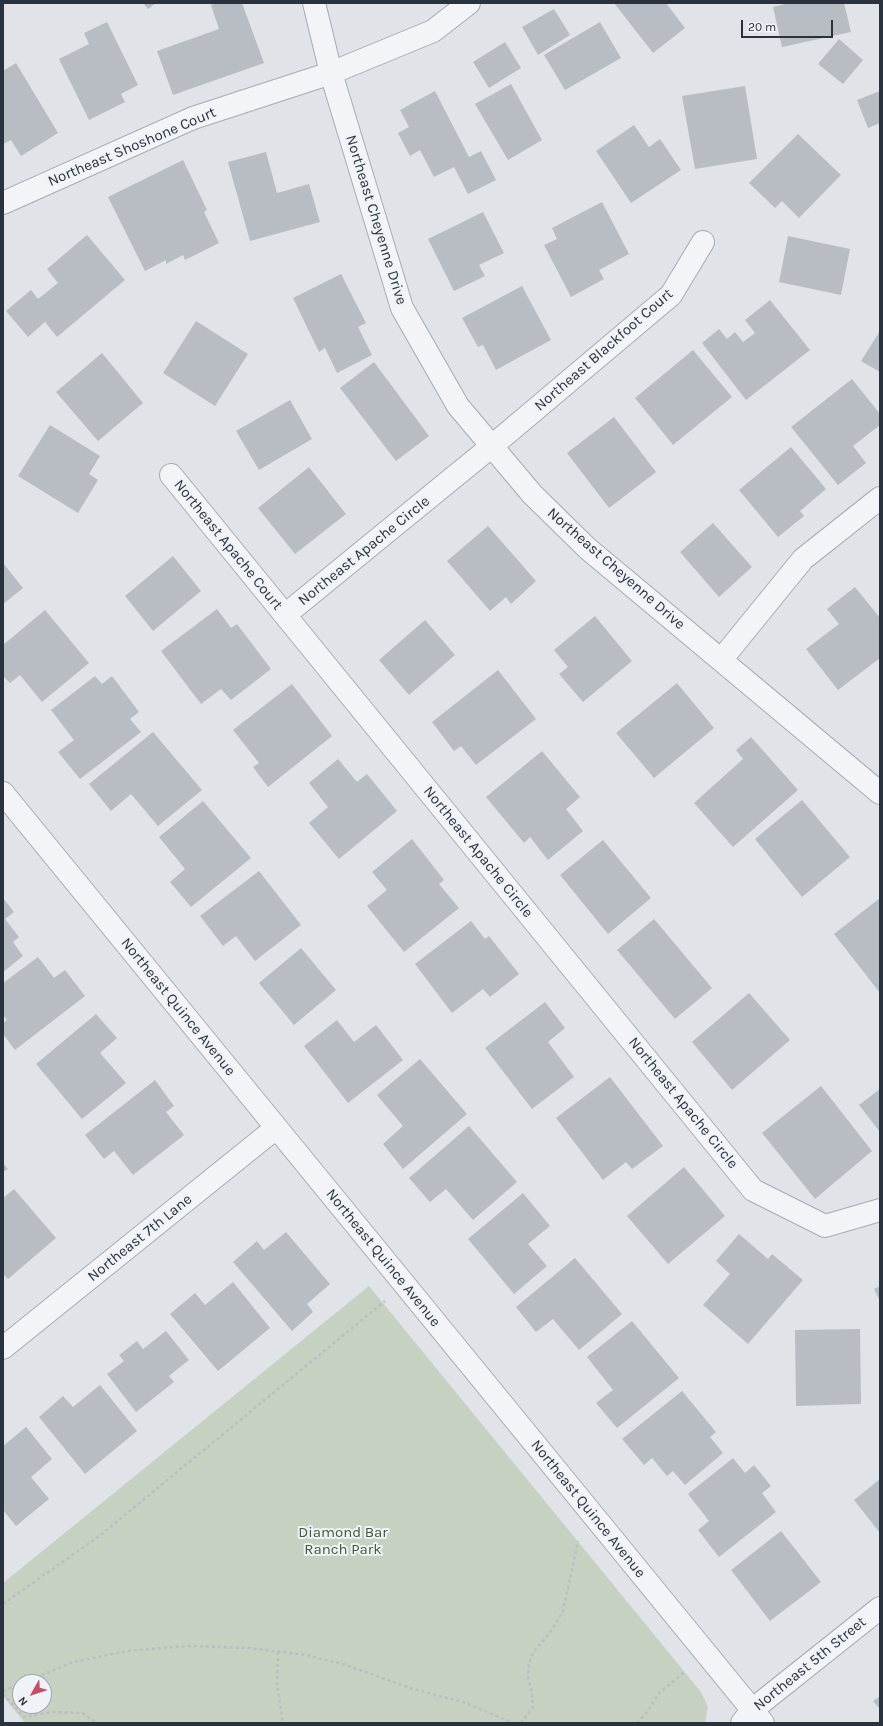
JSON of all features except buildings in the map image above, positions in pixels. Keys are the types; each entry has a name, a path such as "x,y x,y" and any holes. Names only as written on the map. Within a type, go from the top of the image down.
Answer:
{"street":[{"name":"Northeast Cheyenne Drive","path":"314,3 331,73 402,308 458,406 532,494 587,548 880,793"},
{"name":"Northeast Shoshone Court","path":"3,203 193,118 331,73 433,30 469,3"},
{"name":"Northeast Blackfoot Court","path":"492,446 671,295 703,242"},
{"name":"Northeast Apache Circle","path":"492,446 285,615 753,1190 825,1226 880,1210"},
{"name":"Northeast Apache Court","path":"170,475 285,615"},
{"path":"721,660 803,559 880,498"},
{"name":"Northeast Quince Avenue","path":"3,793 707,1655 752,1719"},
{"name":"Northeast 7th Lane","path":"3,1348 276,1128"},
{"name":"Northeast 5th Street","path":"752,1719 880,1608"}],"path":[{"path":"3,1604 98,1538 405,1284"},
{"path":"521,1723 533,1707 528,1677 529,1663 534,1651 550,1633 564,1611 579,1538 598,1521"},
{"path":"44,1674 73,1662 128,1651 187,1646 249,1648 306,1656 346,1665 410,1688 463,1702 513,1723"},
{"path":"278,1652 277,1684 283,1723"},
{"path":"637,1723 647,1712 660,1692 707,1655"},
{"path":"3,1692 24,1718 52,1712 82,1713 97,1723"}],"green space":[{"name":"Diamond Bar Ranch Park","path":"369,1286 701,1692 708,1707 705,1723 25,1723 18,1714 52,1714 52,1674 12,1674 12,1707 3,1696 3,1583"}]}
